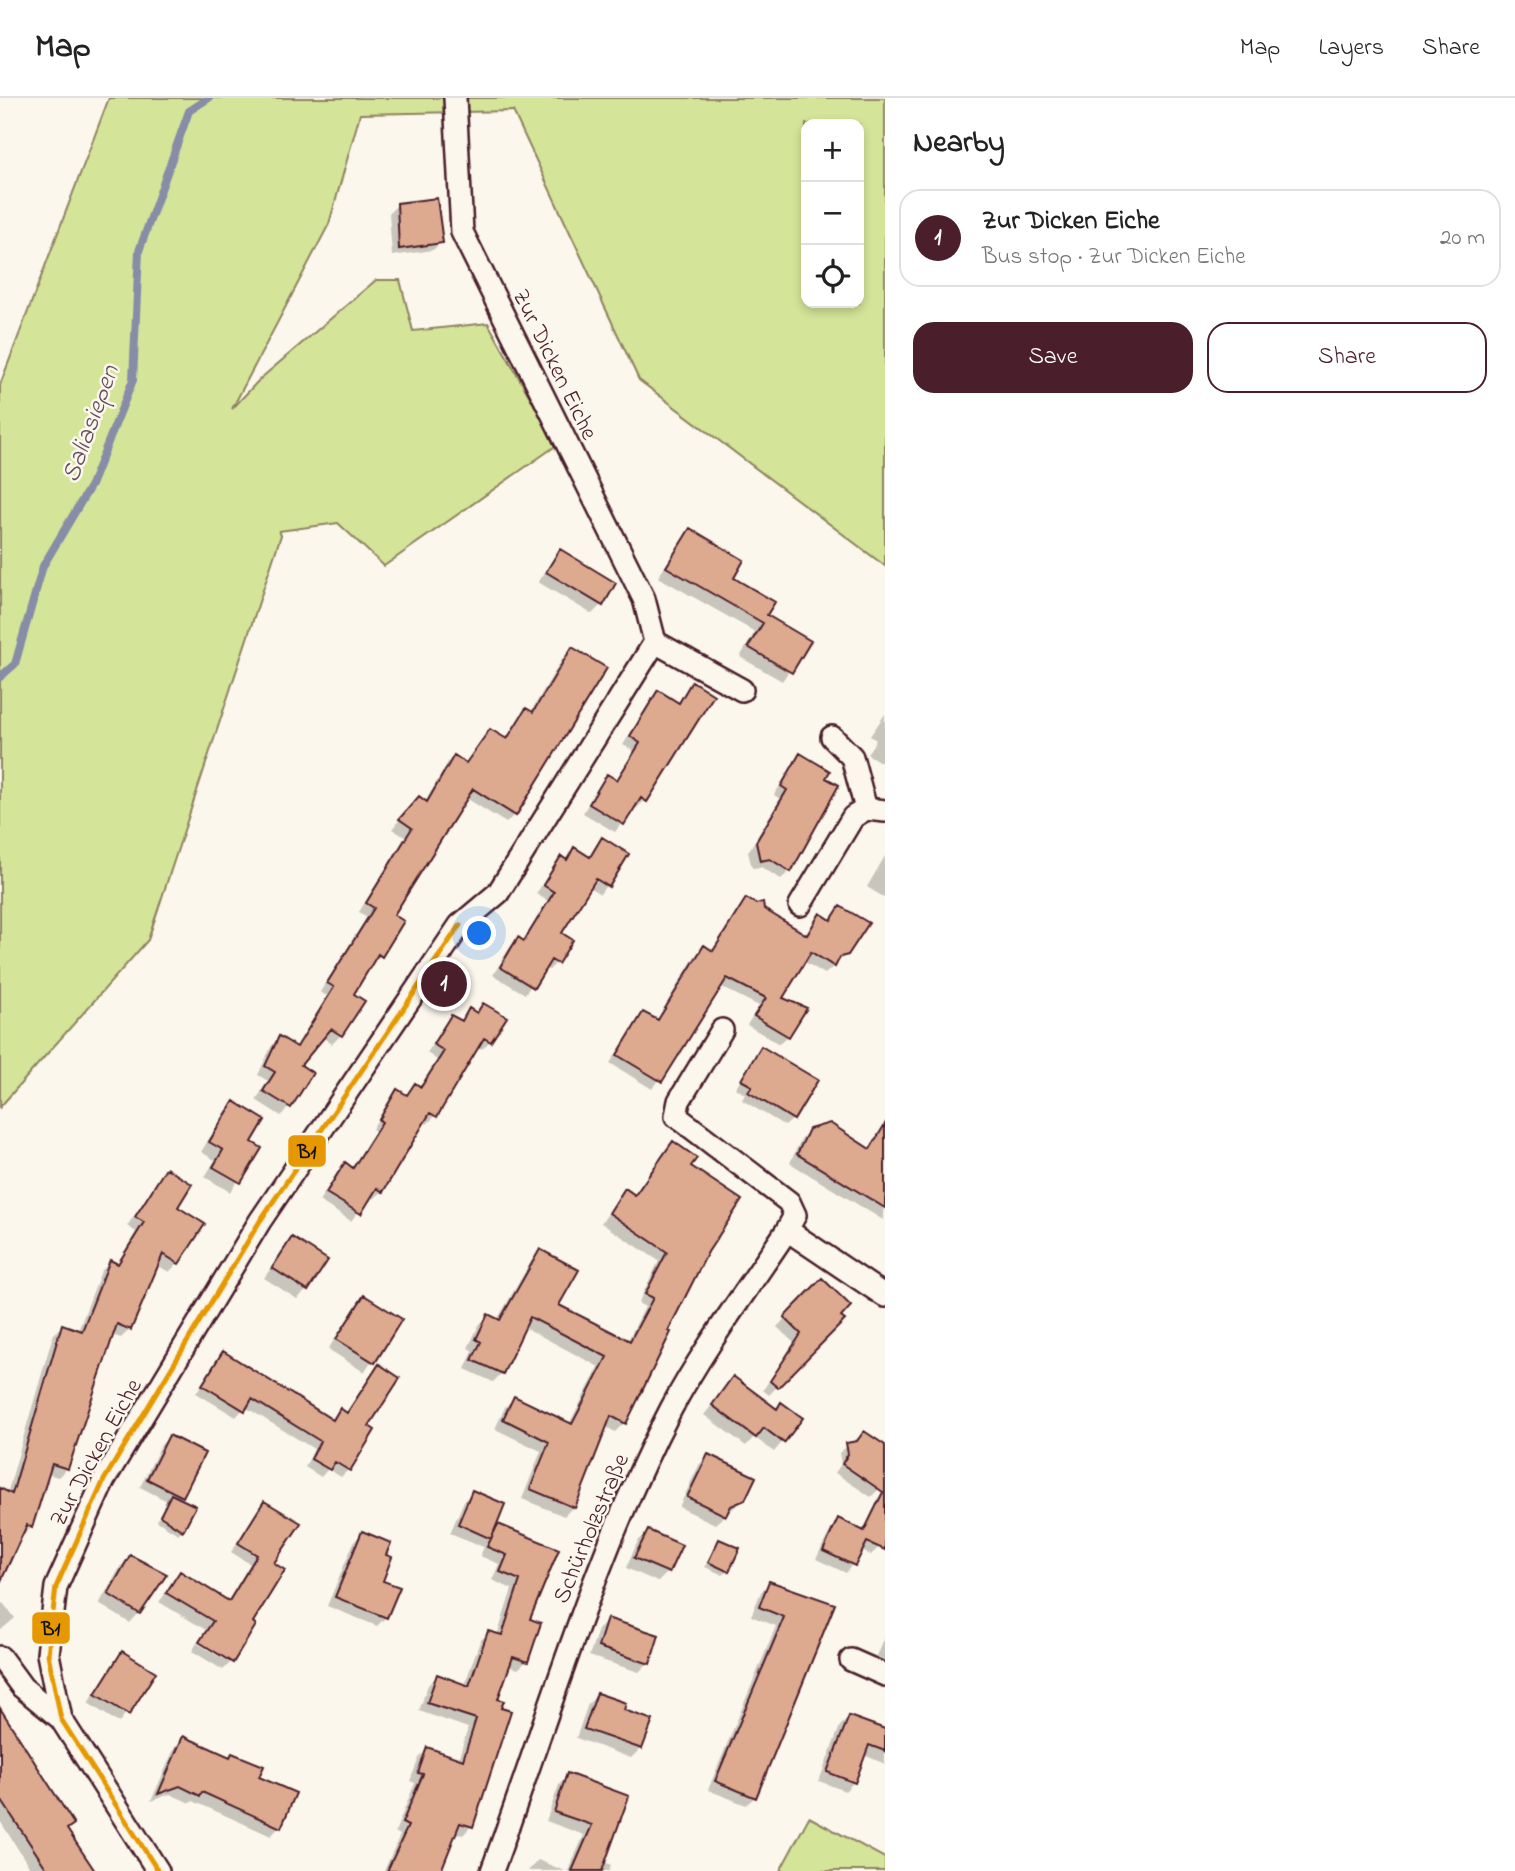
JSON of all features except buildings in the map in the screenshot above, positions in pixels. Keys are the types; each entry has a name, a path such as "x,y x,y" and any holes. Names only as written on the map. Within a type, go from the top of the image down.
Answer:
{"street":[{"name":"Zur Dicken Eiche","path":"61,1719 48,1654 56,1587 104,1480 261,1222 460,925 498,893 655,642 644,599 462,232 455,98"},
{"path":"655,642 742,690"},
{"path":"800,905 853,817 876,810 852,757 832,737"},
{"path":"722,1030 679,1101 677,1116 789,1202 795,1215 787,1230 885,1296"},
{"name":"Schürholzstraße","path":"492,1871 591,1590 640,1474 672,1407 787,1230"},
{"name":"Zur Dicken Eiche","path":"0,1657 22,1687 61,1719 158,1871"},
{"path":"851,1660 885,1675"}],"green space":[{"path":"109,98 885,98 885,566 639,380 513,111 360,114 329,224 232,409 260,379 376,280 400,280 413,331 488,323 557,445 384,566 338,523 279,531 281,535 148,940 0,1107 0,385"},
{"path":"809,1817 885,1858 885,1871 780,1871"}],"waterway":[{"name":"Saliasiepen","path":"0,677 15,664 43,566 91,485 133,380 139,251 189,111 209,98"}],"transit line":[{"name":"B1","path":"158,1871 61,1719 48,1654 56,1587 104,1480 260,1221 460,925"}],"place":[{"name":"Zur Dicken Eiche","path":"444,984"}]}
